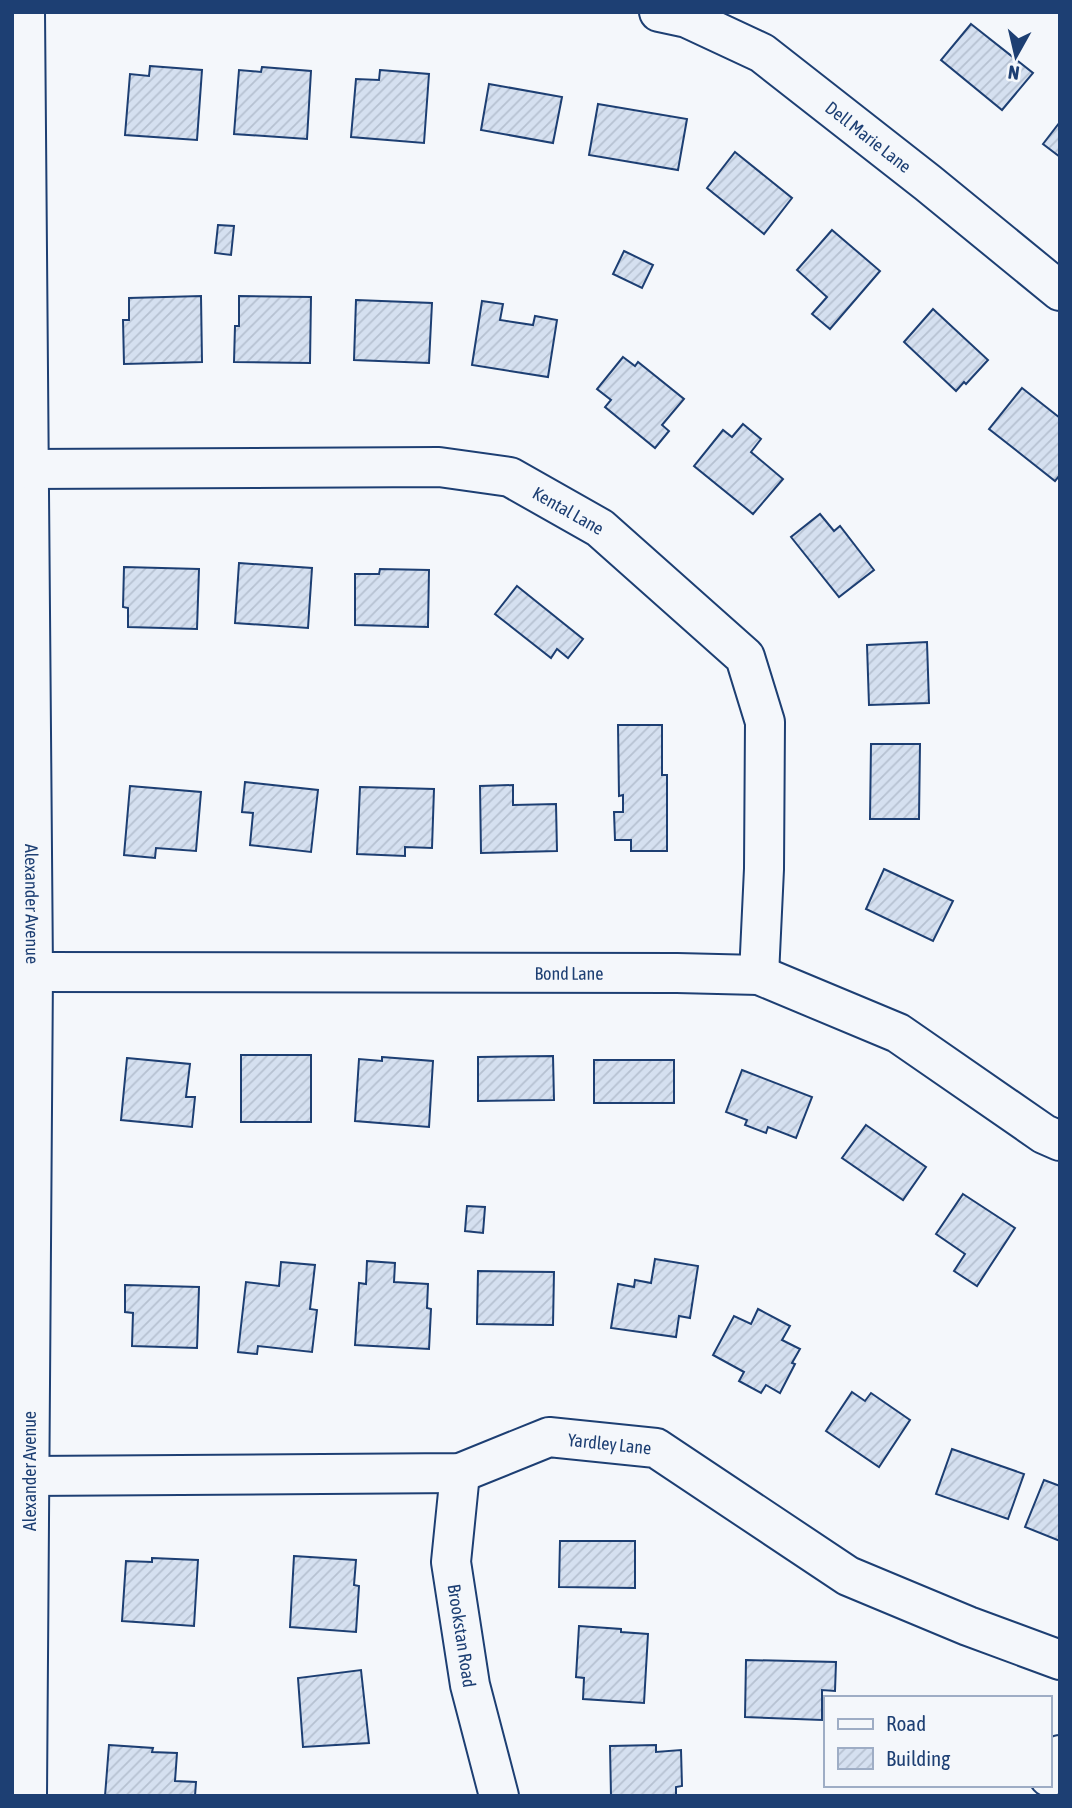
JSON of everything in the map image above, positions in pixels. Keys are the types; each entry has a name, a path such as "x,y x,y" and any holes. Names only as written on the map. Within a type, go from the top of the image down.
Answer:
{"street":[{"name":"Alexander Avenue","path":"25,12 33,972 27,1796"},
{"name":"Dell Marie Lane","path":"659,12 687,18 762,53 1060,291"},
{"name":"Kental Lane","path":"27,469 439,467 510,477 600,528 745,657 765,722 760,975"},
{"name":"Bond Lane","path":"33,972 760,975 898,1033 1044,1134 1060,1142"},
{"name":"Yardley Lane","path":"29,1476 460,1473 549,1437 656,1448 848,1576 968,1626 1060,1660"},
{"name":"Brookstan Road","path":"460,1473 451,1562 470,1685 499,1796"},
{"path":"1051,1773 1060,1755"}],"building":[{"path":"971,24 1033,73 1002,110 941,60"},
{"path":"150,66 202,70 197,140 125,135 130,74 149,76"},
{"path":"262,67 311,71 307,139 234,134 239,70 261,72"},
{"path":"380,70 429,74 424,143 351,137 356,79 379,80"},
{"path":"489,84 562,97 553,143 481,130"},
{"path":"598,104 687,119 678,170 589,155"},
{"path":"1060,122 1060,157 1043,144"},
{"path":"735,152 792,198 764,234 707,188"},
{"path":"218,225 234,226 231,255 215,253"},
{"path":"832,230 880,271 830,329 812,314 827,297 797,270"},
{"path":"624,251 653,265 642,288 613,274"},
{"path":"201,296 202,362 124,364 123,320 129,320 129,298"},
{"path":"239,296 311,297 310,363 234,362 235,326 239,326"},
{"path":"356,300 432,303 429,363 354,360"},
{"path":"482,301 503,304 500,320 533,325 535,316 557,320 548,377 472,365"},
{"path":"933,309 988,360 956,391 904,342"},
{"path":"623,357 635,366 638,362 684,399 662,425 669,431 655,448 605,407 611,400 597,389"},
{"path":"1022,388 1060,418 1060,475 1055,481 989,429"},
{"path":"743,424 761,439 751,452 783,479 753,514 694,466 723,430 732,437"},
{"path":"820,514 834,531 840,526 874,570 839,597 791,537"},
{"path":"239,563 312,568 308,628 235,623"},
{"path":"124,567 199,569 197,629 128,627 128,608 123,607"},
{"path":"380,569 429,570 428,627 355,625 355,574 379,574"},
{"path":"517,586 583,639 568,658 557,649 551,658 495,614"},
{"path":"927,642 929,703 869,705 867,645"},
{"path":"618,725 662,725 662,775 667,775 667,851 631,851 631,840 615,840 614,812 623,812 623,795 619,796"},
{"path":"871,744 920,744 919,819 870,819"},
{"path":"245,782 318,790 311,852 250,845 253,813 242,812"},
{"path":"513,785 513,805 556,804 557,851 481,853 480,786"},
{"path":"130,786 201,792 196,851 156,848 155,858 124,855"},
{"path":"360,787 434,789 432,848 405,847 405,856 357,854"},
{"path":"884,869 953,901 933,941 866,909"},
{"path":"241,1055 311,1055 311,1122 241,1122"},
{"path":"553,1056 554,1100 478,1101 478,1057"},
{"path":"382,1057 433,1061 429,1127 355,1121 359,1059 382,1061"},
{"path":"127,1058 190,1064 186,1097 195,1097 192,1127 121,1120"},
{"path":"594,1060 674,1060 674,1103 594,1103"},
{"path":"742,1070 812,1097 796,1138 768,1127 766,1133 745,1125 747,1120 726,1112"},
{"path":"866,1125 926,1167 903,1200 842,1158"},
{"path":"963,1194 1015,1228 977,1286 954,1271 965,1254 936,1234"},
{"path":"467,1206 485,1207 483,1233 465,1231"},
{"path":"655,1259 698,1266 690,1318 679,1316 676,1337 611,1328 618,1284 634,1287 635,1280 651,1283"},
{"path":"367,1261 395,1263 394,1282 428,1284 427,1308 431,1309 429,1349 355,1345 359,1283 366,1284"},
{"path":"281,1262 315,1265 310,1309 317,1310 312,1352 258,1346 257,1354 238,1352 246,1282 279,1286"},
{"path":"478,1271 554,1272 553,1325 477,1324"},
{"path":"125,1285 199,1287 197,1348 132,1346 133,1313 125,1312"},
{"path":"758,1309 790,1326 782,1340 800,1349 780,1393 766,1385 761,1393 739,1381 744,1372 713,1355 734,1316 751,1324"},
{"path":"852,1392 865,1401 871,1393 910,1420 879,1467 826,1431"},
{"path":"952,1449 1024,1474 1008,1519 936,1494"},
{"path":"1044,1480 1060,1486 1060,1541 1025,1527"},
{"path":"560,1541 635,1541 635,1588 559,1587"},
{"path":"294,1556 356,1560 354,1585 359,1586 356,1632 290,1627"},
{"path":"152,1558 198,1560 194,1626 122,1621 126,1561 152,1562"},
{"path":"579,1626 648,1634 644,1703 583,1699 584,1678 576,1677"},
{"path":"746,1660 836,1662 835,1691 822,1690 822,1720 745,1717"},
{"path":"361,1670 369,1743 303,1747 298,1678"},
{"path":"109,1745 153,1748 152,1752 177,1753 175,1781 196,1782 195,1796 105,1796"},
{"path":"656,1745 656,1752 681,1750 682,1786 676,1787 676,1796 611,1796 610,1746"}]}
